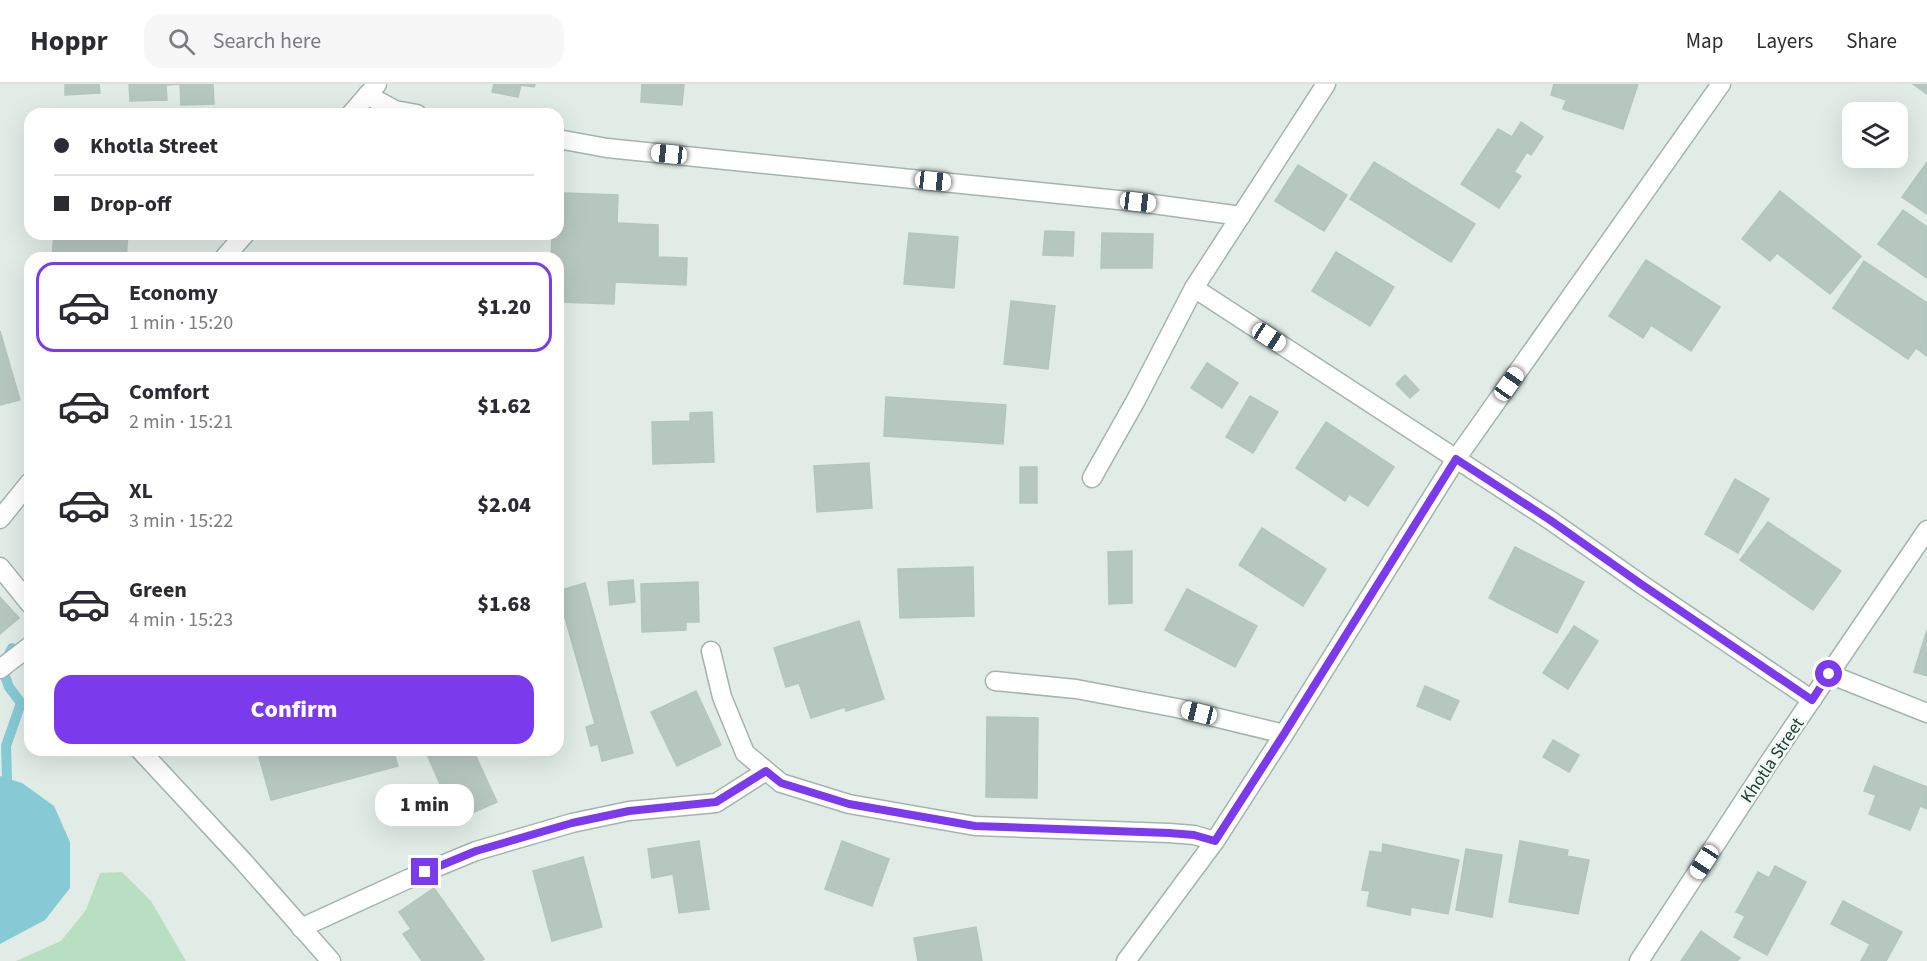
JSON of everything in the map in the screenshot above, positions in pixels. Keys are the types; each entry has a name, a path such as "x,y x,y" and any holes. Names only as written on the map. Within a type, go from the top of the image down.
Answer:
{"street":[{"path":"1092,478 1137,400 1194,288 1326,84"},
{"path":"1126,961 1215,841 1456,459 1721,84"},
{"path":"356,108 372,90 393,108"},
{"path":"564,140 608,148 1126,201 1241,216"},
{"path":"229,252 240,240"},
{"path":"1194,288 1550,520 1812,700"},
{"path":"0,519 24,489"},
{"name":"Khotla Street","path":"1639,961 1927,530"},
{"path":"0,567 24,597"},
{"path":"0,669 24,651"},
{"path":"711,651 722,697 745,753 781,783 849,804 975,826 1169,833 1194,835 1215,841"},
{"path":"1829,674 1927,713"},
{"path":"995,681 1076,689 1177,708 1284,734"},
{"path":"146,756 243,861 331,961"},
{"path":"301,928 476,851 572,823 629,811 716,802 766,771"}],"green space":[{"path":"122,872 151,901 186,961 16,961 61,941 86,910 100,873"}],"water":[{"path":"0,776 22,783 54,806 70,842 70,888 45,920 0,944"}],"building":[{"path":"65,84 99,84 100,93 65,95"},
{"path":"129,84 180,84 166,85 167,100 130,101"},
{"path":"180,84 213,84 214,104 181,105"},
{"path":"494,84 535,84 534,87 521,85 518,97 492,92"},
{"path":"642,84 684,84 682,105 641,102"},
{"path":"1554,84 1638,84 1623,129 1563,109 1566,100 1551,95"},
{"path":"1913,84 1927,84 1927,94"},
{"path":"1521,122 1543,137 1531,155 1527,152 1514,172 1521,176 1499,208 1461,184 1498,129 1512,137"},
{"path":"1374,162 1475,224 1451,262 1350,199"},
{"path":"1927,162 1927,214 1902,197"},
{"path":"1298,165 1347,195 1324,231 1275,201"},
{"path":"1780,191 1861,256 1830,294 1777,253 1770,261 1742,239"},
{"path":"564,193 618,195 617,223 658,225 658,257 687,258 686,285 615,282 614,304 564,302 564,252 551,252 552,240 564,240"},
{"path":"1903,210 1927,227 1927,278 1878,244"},
{"path":"1045,231 1074,232 1073,256 1043,255"},
{"path":"909,233 958,237 954,288 904,284"},
{"path":"1102,233 1153,234 1152,268 1101,268"},
{"path":"54,240 128,240 126,252 52,252"},
{"path":"1336,252 1394,287 1370,326 1312,291"},
{"path":"1646,260 1720,307 1691,351 1651,325 1643,338 1609,316"},
{"path":"1864,261 1927,303 1927,356 1916,348 1908,359 1833,308"},
{"path":"1011,301 1055,306 1048,369 1004,364"},
{"path":"0,331 20,400 0,405"},
{"path":"1207,363 1238,383 1222,408 1191,388"},
{"path":"1405,375 1419,390 1410,398 1396,384"},
{"path":"1250,396 1278,412 1253,453 1226,437"},
{"path":"886,397 1006,405 1003,444 884,436"},
{"path":"712,412 714,462 653,464 652,422 690,421 690,413"},
{"path":"1326,422 1394,467 1368,506 1349,494 1345,501 1296,468"},
{"path":"869,463 872,508 817,512 814,466"},
{"path":"1020,467 1037,467 1037,503 1020,503"},
{"path":"1735,479 1769,499 1738,553 1705,534"},
{"path":"1768,522 1841,571 1813,610 1740,560"},
{"path":"1262,528 1326,569 1303,606 1239,565"},
{"path":"1515,547 1584,582 1557,633 1489,598"},
{"path":"1132,551 1132,603 1109,604 1108,552"},
{"path":"973,567 974,616 900,618 898,569"},
{"path":"633,580 635,602 610,605 608,582"},
{"path":"698,582 699,622 686,622 686,630 642,632 641,584"},
{"path":"585,583 633,753 602,761 598,744 591,746 586,727 595,724 564,614 564,589"},
{"path":"1187,589 1257,626 1235,667 1165,630"},
{"path":"0,597 19,618 0,634"},
{"path":"859,621 884,699 846,711 845,707 811,718 799,683 786,687 774,648"},
{"path":"1574,626 1598,641 1568,689 1543,673"},
{"path":"1927,630 1927,676 1914,672"},
{"path":"1425,686 1459,701 1450,720 1417,706"},
{"path":"696,691 721,745 677,766 651,712"},
{"path":"987,717 1038,718 1037,798 986,797"},
{"path":"1553,740 1579,755 1569,772 1543,757"},
{"path":"395,756 398,766 271,800 259,757"},
{"path":"428,756 476,756 497,802 456,820"},
{"path":"1874,766 1927,787 1927,809 1920,806 1910,830 1869,814 1876,795 1864,791"},
{"path":"699,841 709,909 679,913 673,874 652,878 648,849"},
{"path":"842,841 889,859 872,906 825,889"},
{"path":"1520,841 1568,850 1567,856 1589,860 1578,914 1509,902"},
{"path":"1383,844 1459,860 1448,914 1411,907 1410,915 1367,906 1370,891 1362,890 1370,851 1382,853"},
{"path":"1466,849 1502,855 1492,917 1456,910"},
{"path":"583,857 602,927 552,941 533,871"},
{"path":"1775,866 1806,882 1767,955 1734,937 1745,916 1736,912 1758,872 1769,878"},
{"path":"434,888 484,959 481,961 422,961 403,934 411,929 399,912"},
{"path":"1843,901 1902,932 1886,961 1861,961 1870,944 1831,924"},
{"path":"976,927 982,961 918,961 914,938"},
{"path":"1701,931 1740,958 1737,961 1681,961"}],"waterway":[{"path":"0,787 7,778 6,746 21,703 9,687 2,668 12,648"}],"route":[{"path":"425,872 476,851 572,823 629,811 716,802 766,771 781,783 849,804 975,826 1169,833 1194,835 1215,841 1456,459 1550,520 1812,700 1829,674"}]}
